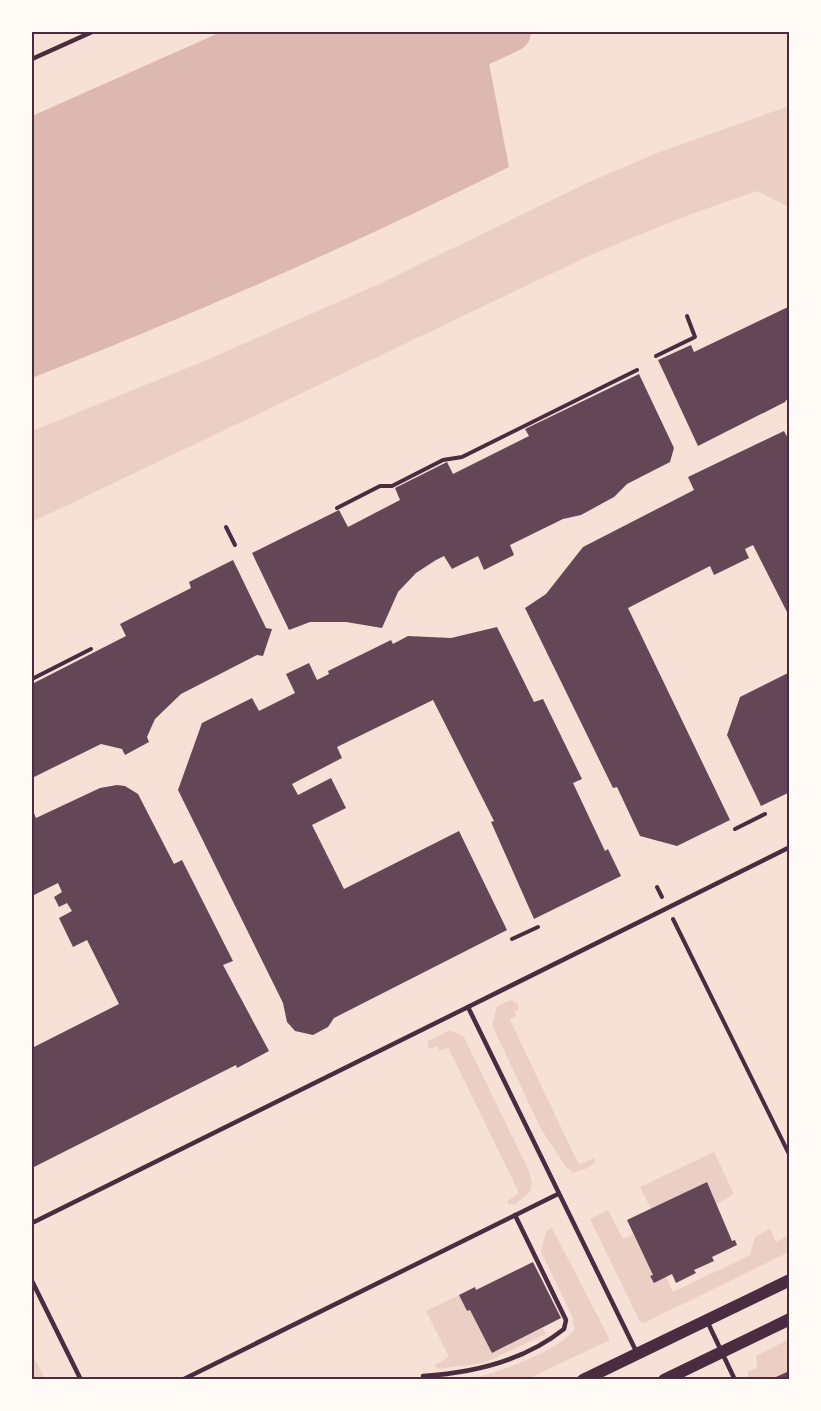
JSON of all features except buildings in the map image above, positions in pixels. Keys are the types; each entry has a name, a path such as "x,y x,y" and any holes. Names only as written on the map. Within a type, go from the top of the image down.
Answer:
{"main road":[{"path":"583,1380 789,1280"},
{"path":"664,1380 789,1319"}],"lane":[{"path":"32,59 92,32"},
{"path":"32,1223 789,847"},
{"path":"468,1007 637,1353"},
{"path":"182,1380 558,1194"},
{"path":"423,1376 482,1370 499,1364 564,1329 566,1320 515,1215"},
{"path":"32,1281 81,1380"},
{"path":"707,1320 735,1380"}],"path":[{"path":"656,356 695,337 687,316"},
{"path":"337,507 380,486 392,486 443,460 462,457 637,370"},
{"path":"226,527 235,545"},
{"path":"32,679 91,649"},
{"path":"735,829 765,814"},
{"path":"657,887 789,1156"},
{"path":"512,939 538,927"}],"shaded area":[{"path":"221,32 483,32 509,167 273,278 32,378 32,116"},
{"path":"789,106 789,207 757,191 689,215 595,253 32,522 32,431 202,362 379,284 587,183 657,153"},
{"path":"511,1000 518,1004 519,1009 515,1012 516,1016 510,1020 577,1161 580,1164 594,1158 595,1162 588,1168 573,1173 566,1167 541,1129 492,1025 497,1006"},
{"path":"450,1030 464,1037 528,1169 532,1182 530,1192 514,1205 508,1204 508,1201 519,1193 448,1047 439,1051 438,1046 431,1049 428,1047 428,1041"},
{"path":"714,1152 734,1194 715,1205 706,1182 651,1209 640,1187"},
{"path":"608,1210 623,1239 633,1234 653,1275 650,1276 654,1283 666,1277 673,1292 750,1255 755,1237 770,1229 776,1242 789,1235 789,1252 644,1323 640,1322 590,1219"},
{"path":"552,1228 610,1340 527,1379 464,1379 523,1362 554,1346 574,1330 573,1318 541,1252 546,1231"},
{"path":"459,1295 467,1311 470,1310 492,1353 543,1328 546,1334 484,1363 437,1369 435,1365 449,1357 426,1311"},
{"path":"789,1339 789,1379 748,1379 748,1371 757,1368 756,1356"},
{"path":"32,1353 45,1379 32,1379"}],"waterway":[{"path":"434,68 511,32"}]}
